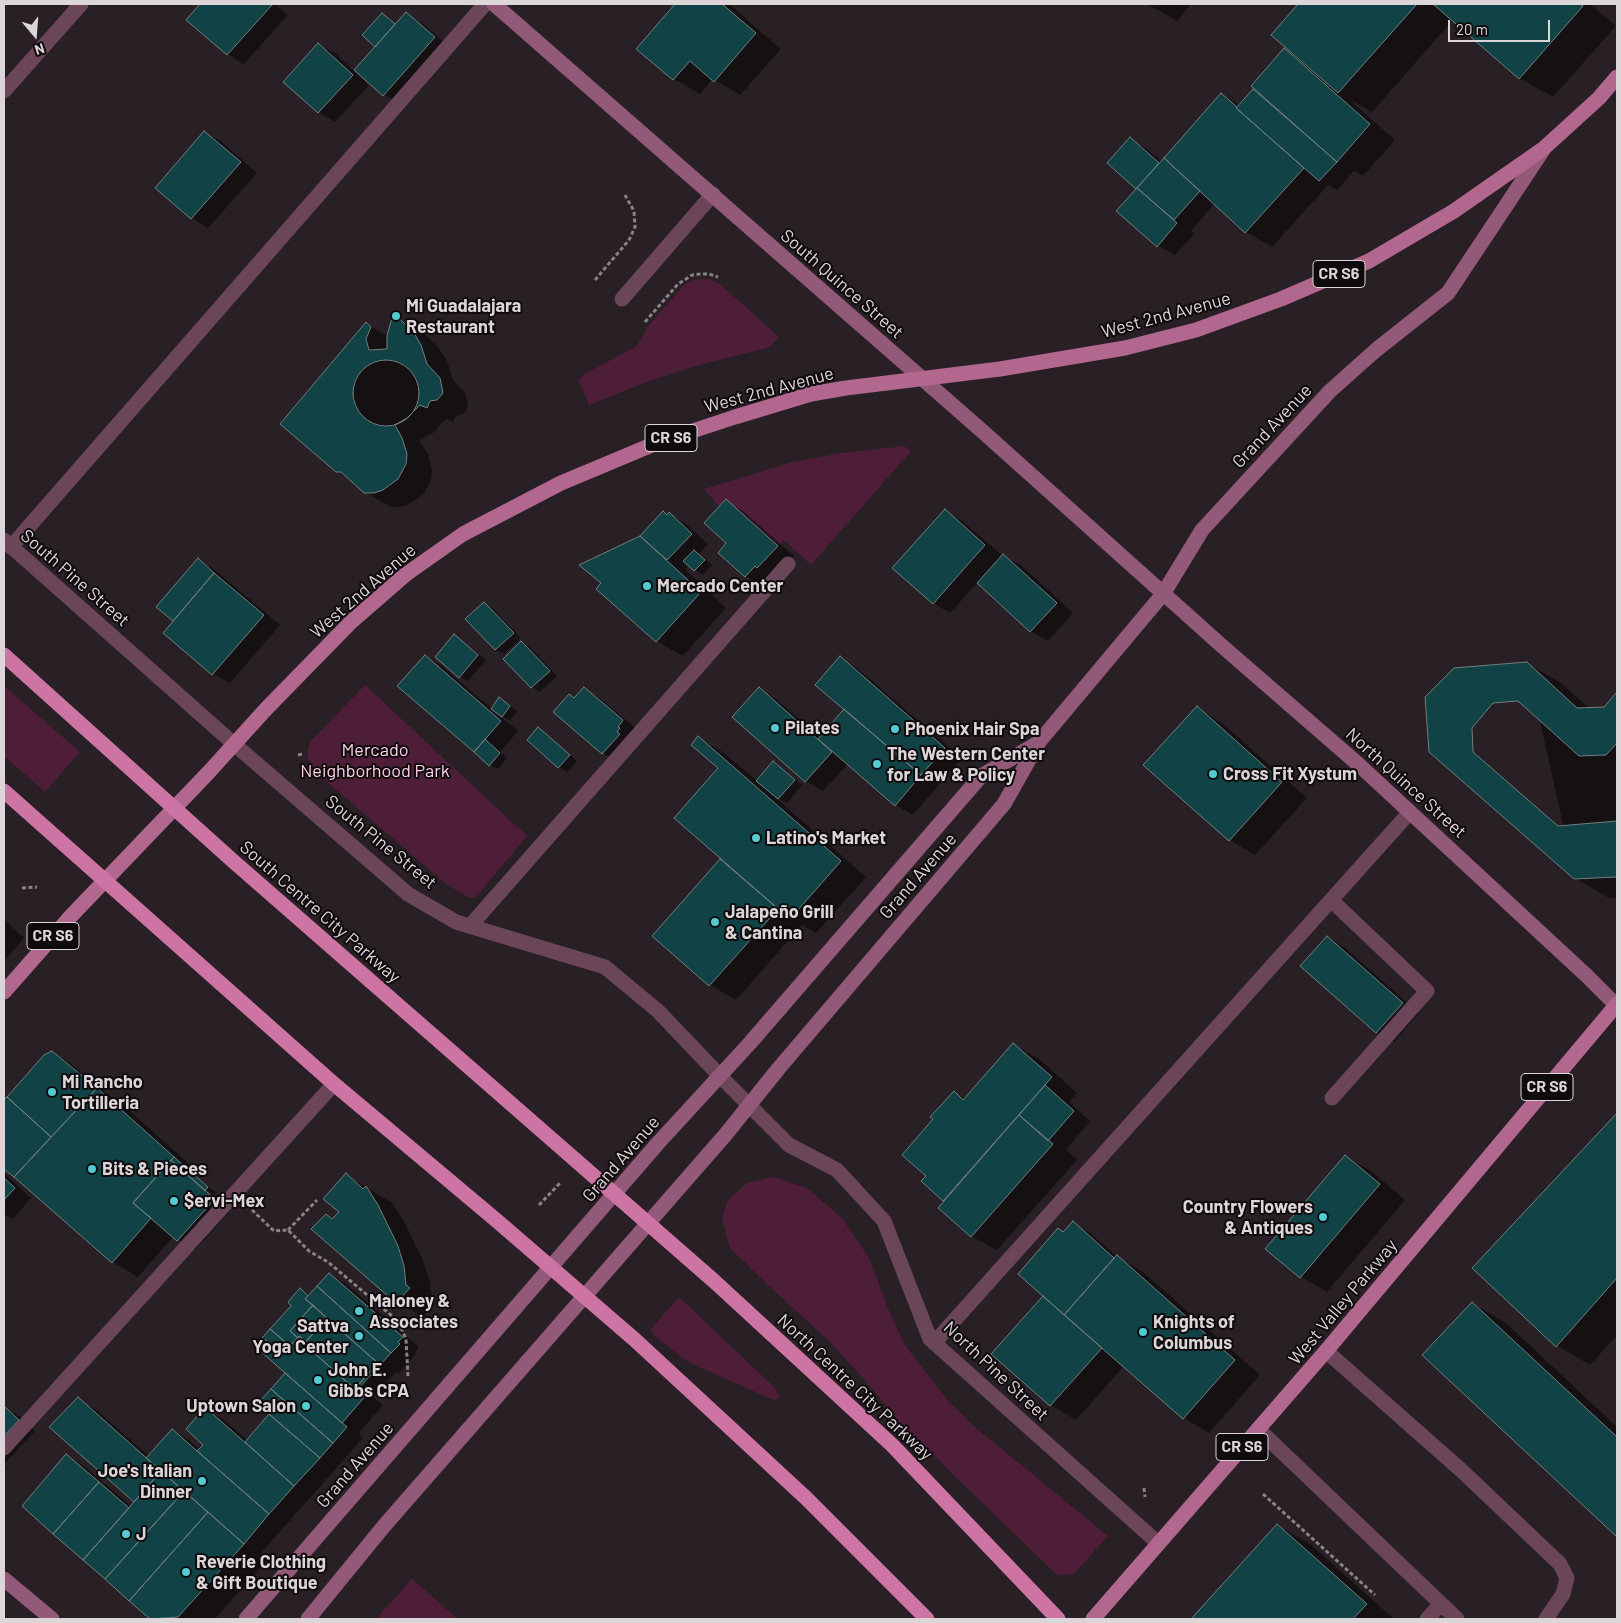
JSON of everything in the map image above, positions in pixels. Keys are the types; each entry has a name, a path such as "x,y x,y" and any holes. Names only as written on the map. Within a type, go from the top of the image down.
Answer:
{"highway":[{"name":"South Centre City Parkway","path":"4,655 233,861 615,1194"},
{"path":"4,791 334,1084 634,1339 806,1498 927,1619"},
{"name":"North Centre City Parkway","path":"615,1194 714,1281 892,1445 1058,1619"}],"main road":[{"name":"South Quince Street","path":"494,4 981,430 1163,594"},
{"name":"West 2nd Avenue","path":"4,992 71,916 351,622 405,575 463,534 561,483 667,439 811,394 1000,369 1125,348 1196,330 1274,302 1370,261 1454,211 1543,149 1599,98 1617,77"},
{"name":"Grand Avenue","path":"308,1619 384,1526 750,1106 779,1068 1004,804 1039,742 1163,594 1202,530 1330,391 1376,350 1448,293 1543,149"},
{"name":"North Quince Street","path":"1163,594 1358,764 1617,1005"},
{"name":"Grand Avenue","path":"246,1619 659,1142 720,1076 981,776 1039,742"},
{"name":"West Valley Parkway","path":"1092,1619 1326,1351 1617,1005"},
{"path":"4,1579 52,1619"}],"street":[{"path":"4,91 81,4"},
{"path":"8,544 486,4"},
{"path":"622,300 713,194"},
{"name":"South Pine Street","path":"8,544 234,744 408,894 456,922 605,967 658,1011 720,1076"},
{"path":"470,926 788,564"},
{"path":"934,1343 1410,812"},
{"path":"1331,900 1427,991 1332,1098"},
{"name":"North Pine Street","path":"720,1076 789,1145 837,1170 884,1221 930,1339 1158,1543"},
{"path":"4,1448 334,1084"},
{"path":"1326,1351 1461,1470 1560,1564 1567,1578 1563,1594 1546,1619"},
{"path":"1258,1429 1457,1619"},
{"path":"1427,1619 1441,1604"}],"path":[{"path":"595,280 629,240 635,227 634,211 625,195"},
{"path":"645,322 678,284 692,275 709,274 718,277"},
{"path":"298,755 304,754"},
{"path":"22,888 37,887"},
{"path":"539,1206 560,1183"},
{"path":"234,1193 274,1231 288,1230 317,1200"},
{"path":"288,1230 309,1251 328,1262 398,1321 406,1339 408,1376"},
{"path":"1144,1488 1145,1497"},
{"path":"1263,1494 1375,1595"}],"green space":[{"path":"710,279 721,285 779,337 770,347 702,364 649,381 589,405 579,381 583,375 637,346 648,326 683,286 692,280"},
{"path":"904,446 911,451 811,565 784,540 778,546 726,500 719,506 704,489 793,462 834,454"},
{"name":"Mercado Neighborhood Park","path":"365,685 527,836 476,897 468,897 446,884 319,775 308,759 307,754 310,742"},
{"path":"4,686 80,752 45,792 4,756"},
{"path":"774,1177 807,1188 842,1218 869,1258 904,1344 948,1401 976,1428 1108,1536 1074,1574 1057,1575 899,1422 863,1378 828,1340 730,1248 722,1218 728,1200 747,1183"},
{"path":"679,1297 774,1387 780,1396 776,1401 699,1367 681,1357 653,1334 651,1329"},
{"path":"412,1579 458,1619 376,1619"}],"building":[{"path":"200,4 272,5 227,55 186,20"},
{"path":"675,4 722,4 756,33 714,82 690,61 673,80 636,49"},
{"path":"1298,4 1417,4 1338,93 1271,35"},
{"path":"1433,4 1580,4 1583,6 1519,79"},
{"path":"406,12 435,37 383,96 354,70"},
{"path":"382,13 395,24 375,47 362,35"},
{"path":"318,43 353,75 318,113 283,82"},
{"path":"1284,48 1370,124 1337,162 1251,86"},
{"path":"1253,89 1337,162 1319,181 1236,108"},
{"path":"1221,93 1304,168 1245,233 1164,158"},
{"path":"204,131 241,162 191,219 155,188"},
{"path":"1130,137 1159,163 1136,189 1107,163"},
{"path":"1164,158 1200,191 1174,220 1137,188"},
{"path":"1137,188 1177,223 1157,247 1116,211"},
{"path":"398,317 414,333 421,345 427,364 440,378 443,393 437,400 430,401 427,408 420,405 407,418 395,425 407,454 406,464 398,479 383,490 374,493 364,493 341,472 336,472 280,424 366,322 371,327 366,339 369,350 387,349 387,336 391,321"},
{"path":"386,360 399,363 409,370 416,380 419,393 416,406 409,416 399,423 386,426 373,423 363,416 356,406 353,393 356,380 363,370 373,363"},
{"path":"726,499 778,546 757,568 755,566 745,577 718,553 726,543 704,523"},
{"path":"945,509 985,545 933,604 892,568"},
{"path":"663,511 667,515 669,512 692,534 667,560 640,536"},
{"name":"Mercado Center","path":"640,536 701,592 656,642 596,589 601,583 579,565"},
{"path":"694,550 705,560 694,571 683,561"},
{"path":"1003,554 1057,603 1030,632 977,583"},
{"path":"198,558 214,573 173,621 156,607"},
{"path":"214,573 264,615 212,675 163,633"},
{"path":"484,602 514,633 495,650 465,619"},
{"path":"454,634 478,655 459,678 435,657"},
{"path":"521,641 550,671 531,688 503,659"},
{"path":"425,655 501,721 474,752 397,686"},
{"name":"Phoenix Hair Spa","path":"840,656 945,748 921,775 815,685"},
{"path":"1527,662 1577,708 1604,707 1617,692 1617,877 1574,879 1429,752 1425,697 1454,668"},
{"path":"584,687 623,720 618,727 620,728 617,732 620,734 602,754 553,712 569,694 574,698"},
{"name":"Pilates","path":"759,687 832,752 805,782 732,717"},
{"path":"499,697 510,706 502,717 491,709"},
{"path":"1518,701 1579,756 1606,755 1617,743 1617,821 1558,826 1473,752 1472,728 1493,703"},
{"name":"Cross Fit Xystum","path":"1197,706 1282,782 1229,841 1143,765"},
{"name":"The Western Center for Law & Policy","path":"844,709 921,775 895,806 818,739"},
{"path":"538,727 570,755 558,768 527,740"},
{"name":"Latino's Market","path":"698,736 841,861 790,919 674,818 718,768 691,745"},
{"path":"485,739 500,753 489,766 474,752"},
{"path":"773,761 795,780 778,799 756,781"},
{"name":"Jalapeño Grill & Cantina","path":"720,859 778,909 709,986 652,936"},
{"path":"1327,936 1403,1003 1376,1033 1300,966"},
{"path":"1013,1043 1052,1077 943,1201 921,1181 926,1176 902,1155 933,1119 930,1117 954,1091 963,1100"},
{"name":"Mi Rancho Tortilleria","path":"52,1051 97,1088 51,1137 7,1097 44,1055"},
{"path":"1045,1085 1074,1111 1048,1141 1019,1115"},
{"name":"Bits & Pieces","path":"97,1088 174,1157 133,1203 151,1218 112,1263 14,1177"},
{"path":"7,1097 51,1137 14,1177 4,1169 4,1100"},
{"path":"1617,1113 1617,1278 1556,1347 1472,1268"},
{"path":"1019,1115 1053,1144 971,1237 938,1208"},
{"name":"Country Flowers & Antiques","path":"1345,1155 1380,1184 1300,1278 1265,1249"},
{"path":"174,1157 208,1187 205,1191 171,1160"},
{"name":"$ervi-Mex","path":"171,1160 215,1199 177,1241 133,1203"},
{"path":"346,1173 363,1189 366,1186 378,1205 398,1246 404,1266 406,1285 410,1288 396,1303 311,1229 326,1214 332,1219 339,1212 323,1199"},
{"path":"4,1178 15,1188 4,1200"},
{"path":"1073,1221 1114,1258 1064,1315 1018,1274 1058,1228 1063,1232"},
{"name":"Knights of Columbus","path":"1117,1255 1235,1360 1183,1419 1064,1315"},
{"name":"Maloney & Associates","path":"329,1273 403,1337 398,1342 400,1344 391,1353 317,1286"},
{"name":"Sattva Yoga Center","path":"317,1286 391,1353 380,1365 305,1299"},
{"path":"300,1288 308,1296 305,1299 313,1305 290,1331 298,1338 290,1346 270,1329 291,1306 288,1302"},
{"path":"1043,1296 1102,1348 1050,1406 991,1354"},
{"path":"1472,1302 1617,1437 1617,1537 1422,1355"},
{"path":"313,1305 327,1318 306,1341 299,1336 298,1338 290,1331"},
{"path":"327,1318 378,1363 355,1389 304,1344"},
{"name":"John E. Gibbs CPA","path":"270,1329 290,1346 299,1336 306,1341 304,1344 355,1389 357,1386 367,1394 342,1423 259,1350 267,1341 262,1338"},
{"path":"378,1363 380,1365 359,1388 357,1386"},
{"name":"Uptown Salon","path":"285,1373 347,1427 333,1443 271,1389"},
{"path":"271,1389 333,1443 320,1458 257,1404"},
{"path":"78,1397 161,1471 134,1502 49,1427"},
{"path":"4,1406 19,1420 4,1436"},
{"path":"205,1407 294,1486 269,1514 197,1451 203,1445 186,1429"},
{"path":"269,1414 320,1458 294,1486 245,1442"},
{"name":"Joe's Italian Dinner","path":"172,1429 269,1514 244,1544 146,1458"},
{"path":"66,1454 99,1482 53,1534 22,1506"},
{"name":"J","path":"161,1471 184,1491 105,1579 83,1560"},
{"path":"99,1482 129,1508 83,1560 53,1534"},
{"path":"184,1491 208,1512 129,1601 105,1579"},
{"name":"Reverie Clothing & Gift Boutique","path":"208,1512 244,1544 178,1617 150,1619 129,1601"},
{"path":"1277,1524 1367,1604 1353,1619 1191,1619"}],"place":[{"name":"Mi Guadalajara Restaurant","path":"396,316"},
{"name":"Mercado Center","path":"647,586"},
{"name":"Pilates","path":"775,728"},
{"name":"Phoenix Hair Spa","path":"895,729"},
{"name":"The Western Center for Law & Policy","path":"877,764"},
{"name":"Cross Fit Xystum","path":"1213,774"},
{"name":"Latino's Market","path":"756,838"},
{"name":"Jalapeño Grill & Cantina","path":"715,922"},
{"name":"Mi Rancho Tortilleria","path":"52,1092"},
{"name":"Bits & Pieces","path":"92,1169"},
{"name":"$ervi-Mex","path":"174,1201"},
{"name":"Country Flowers & Antiques","path":"1323,1217"},
{"name":"Maloney & Associates","path":"359,1311"},
{"name":"Knights of Columbus","path":"1143,1332"},
{"name":"Sattva Yoga Center","path":"359,1336"},
{"name":"John E. Gibbs CPA","path":"318,1380"},
{"name":"Uptown Salon","path":"306,1406"},
{"name":"Joe's Italian Dinner","path":"202,1481"},
{"name":"J","path":"126,1534"},
{"name":"Reverie Clothing & Gift Boutique","path":"186,1572"}]}
